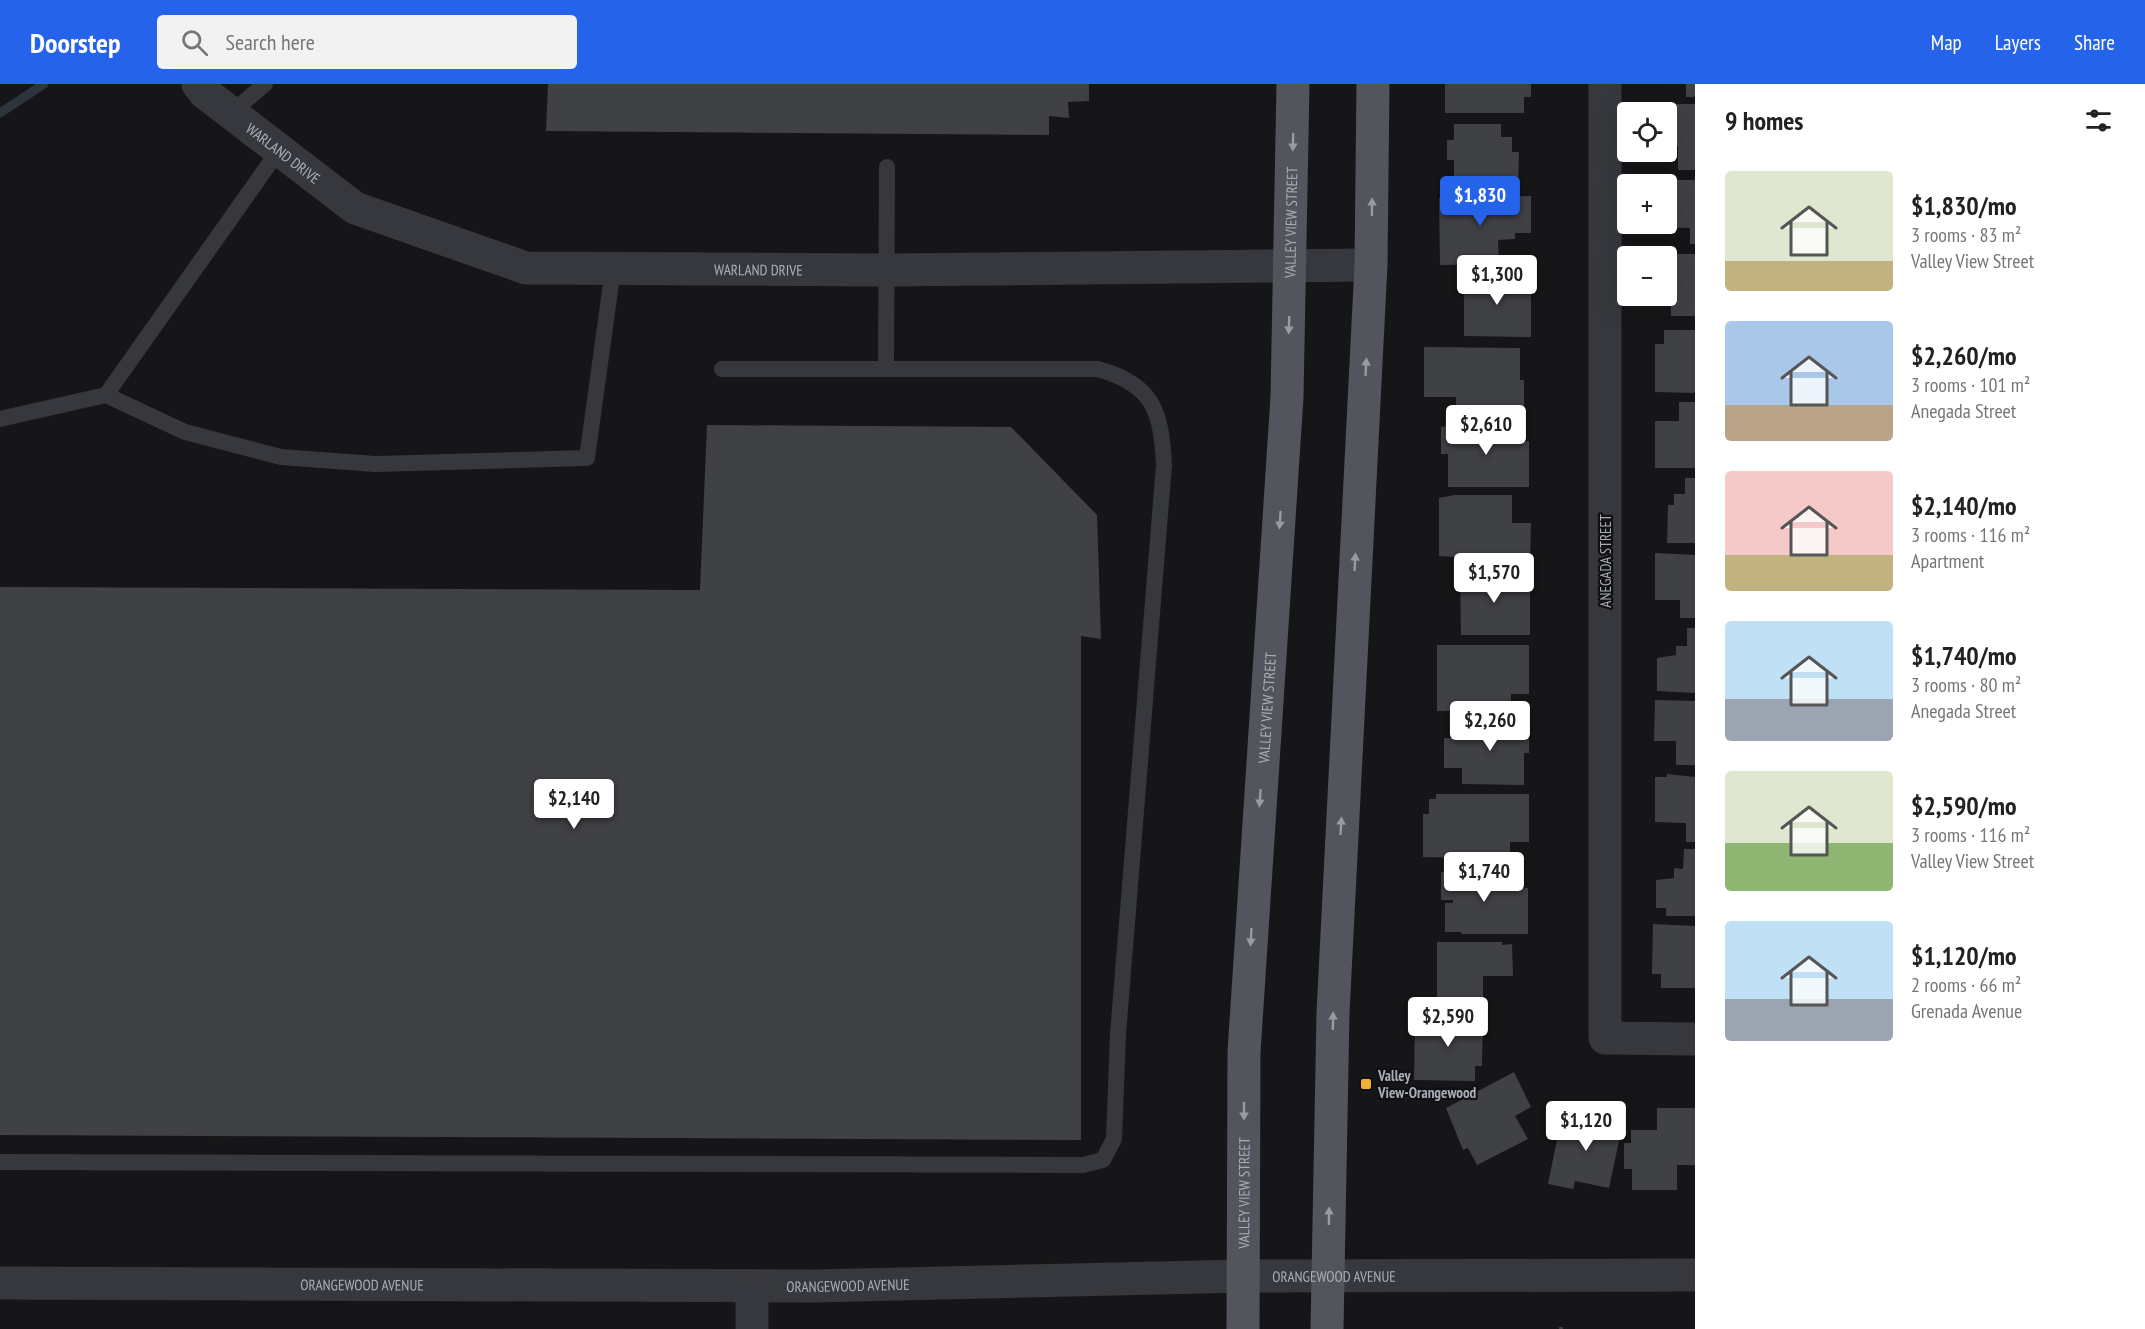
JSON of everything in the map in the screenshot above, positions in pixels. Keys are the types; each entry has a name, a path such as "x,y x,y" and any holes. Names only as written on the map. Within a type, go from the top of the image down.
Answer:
{"main road":[{"name":"VALLEY VIEW STREET","path":"1243,1329 1244,1052 1281,504 1291,267 1293,84"},
{"path":"1327,1329 1333,1012 1371,265 1373,84"}],"street":[{"name":"WARLAND DRIVE","path":"198,84 231,113 355,208 526,268 886,270 1371,265"},
{"name":"ANEGADA STREET","path":"1605,84 1605,1038 1695,1039"},
{"name":"ORANGEWOOD AVENUE","path":"0,1283 752,1286 1328,1275 1695,1275"},
{"path":"752,1286 752,1329"}],"lane":[{"path":"231,113 265,84"},
{"path":"106,395 279,150"},
{"path":"886,368 887,166"},
{"path":"0,419 106,395 185,432 281,457 375,464 587,458 613,269"},
{"path":"0,1162 1083,1165 1103,1160 1114,1139 1118,1034 1164,465 1162,434 1155,411 1144,392 1124,377 1098,369 722,369"}],"building":[{"path":"548,84 1089,84 1089,101 1068,102 1069,118 1049,116 1049,135 546,131"},
{"path":"1445,84 1531,84 1531,97 1524,97 1524,113 1445,113"},
{"path":"1686,84 1695,84 1695,97 1686,97"},
{"path":"1677,104 1695,104 1695,170 1678,170"},
{"path":"1454,124 1501,124 1501,137 1512,137 1512,152 1519,152 1518,190 1454,189 1454,160 1447,160 1447,140 1454,140"},
{"path":"1677,180 1695,180 1695,244 1690,244 1690,228 1677,228"},
{"path":"1531,196 1531,233 1515,233 1515,239 1498,240 1499,264 1440,265 1439,198"},
{"path":"1677,254 1695,254 1695,316 1671,316 1671,306 1677,306"},
{"path":"1464,275 1524,275 1524,283 1531,283 1531,337 1464,336"},
{"path":"1664,330 1695,330 1695,393 1655,392 1655,344 1664,344"},
{"path":"1424,347 1520,348 1520,380 1524,380 1524,412 1456,412 1456,397 1424,397"},
{"path":"1679,402 1695,402 1695,468 1655,468 1655,421 1679,421"},
{"path":"707,425 1011,427 1097,515 1101,639 1081,636 1081,1140 0,1135 0,587 700,590"},
{"path":"1517,425 1517,441 1529,441 1529,487 1448,487 1448,454 1441,454 1441,427"},
{"path":"1685,478 1695,478 1695,543 1667,543 1668,505 1674,505 1674,494 1685,494"},
{"path":"1454,495 1512,495 1512,523 1531,523 1530,564 1488,563 1488,559 1439,556 1439,498"},
{"path":"1655,553 1695,555 1695,618 1680,618 1680,600 1655,600"},
{"path":"1460,572 1521,572 1521,587 1530,586 1530,635 1461,635"},
{"path":"1687,628 1695,628 1695,693 1657,691 1657,658 1676,655 1676,646 1687,646"},
{"path":"1437,645 1529,645 1529,694 1511,694 1511,711 1437,711"},
{"path":"1655,700 1695,701 1695,765 1676,765 1676,741 1654,741"},
{"path":"1461,720 1529,720 1529,753 1524,753 1524,785 1462,784 1462,768 1444,768 1444,738 1461,738"},
{"path":"1667,774 1695,777 1695,842 1686,842 1686,823 1655,822 1655,777 1667,777"},
{"path":"1436,794 1529,794 1529,842 1510,842 1510,859 1423,857 1423,814 1429,814 1429,799 1436,799"},
{"path":"1684,849 1695,849 1695,916 1666,916 1666,908 1656,908 1656,880 1674,878 1674,868 1683,869"},
{"path":"1514,871 1514,888 1528,888 1528,934 1445,932 1445,903 1453,903 1453,900 1441,900 1441,872"},
{"path":"1653,924 1695,926 1695,988 1661,988 1661,974 1652,974"},
{"path":"1437,942 1512,944 1513,976 1483,976 1483,1004 1437,1005"},
{"path":"1415,1016 1483,1016 1482,1066 1475,1066 1475,1081 1414,1080"},
{"path":"1514,1072 1531,1107 1515,1116 1528,1139 1477,1165 1468,1148 1463,1150 1446,1108"},
{"path":"1657,1108 1695,1108 1695,1165 1677,1165 1677,1190 1632,1190 1632,1169 1624,1169 1624,1143 1631,1143 1631,1130 1657,1130"},
{"path":"1578,1113 1623,1122 1609,1188 1575,1181 1573,1189 1548,1184 1560,1125 1575,1128"}],"waterway":[{"path":"0,113 44,84"}],"place":[{"name":"Valley View-Orangewood","path":"1366,1084"}]}
